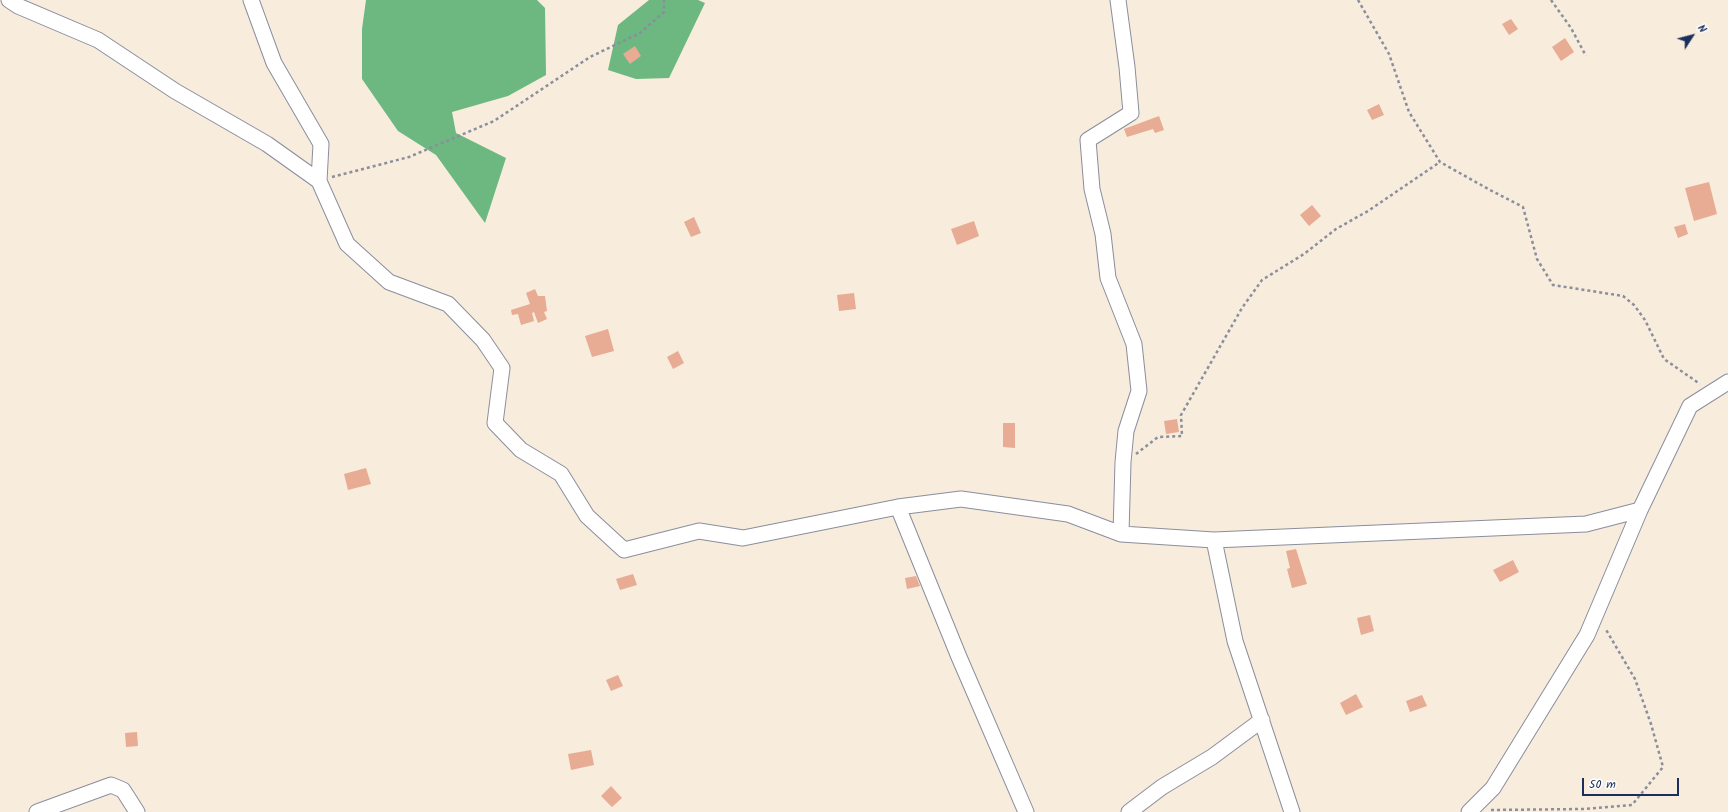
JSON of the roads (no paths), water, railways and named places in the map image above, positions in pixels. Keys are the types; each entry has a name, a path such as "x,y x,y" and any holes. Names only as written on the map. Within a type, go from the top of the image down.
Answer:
{"street":[{"path":"9,0 18,6 98,40 175,91 267,144 319,181"},
{"path":"251,0 274,62 321,144 319,181 347,244 390,282 448,304 483,340 502,368 495,423 521,450 561,474 587,516 624,550 699,530 743,538 898,507 961,499 1068,514 1121,534 1214,540 1586,524 1640,510"},
{"path":"1118,0 1127,67 1131,113 1088,140 1092,189 1104,234 1108,278 1134,344 1139,391 1126,431 1123,462 1121,534"},
{"path":"1470,811 1493,788 1587,635 1640,510 1690,406 1710,391 1728,382"},
{"path":"898,507 959,657 1026,812"},
{"path":"1214,540 1235,642 1292,812"},
{"path":"1129,812 1162,787 1212,757 1262,720"},
{"path":"37,812 111,785 123,790 137,812"}]}
